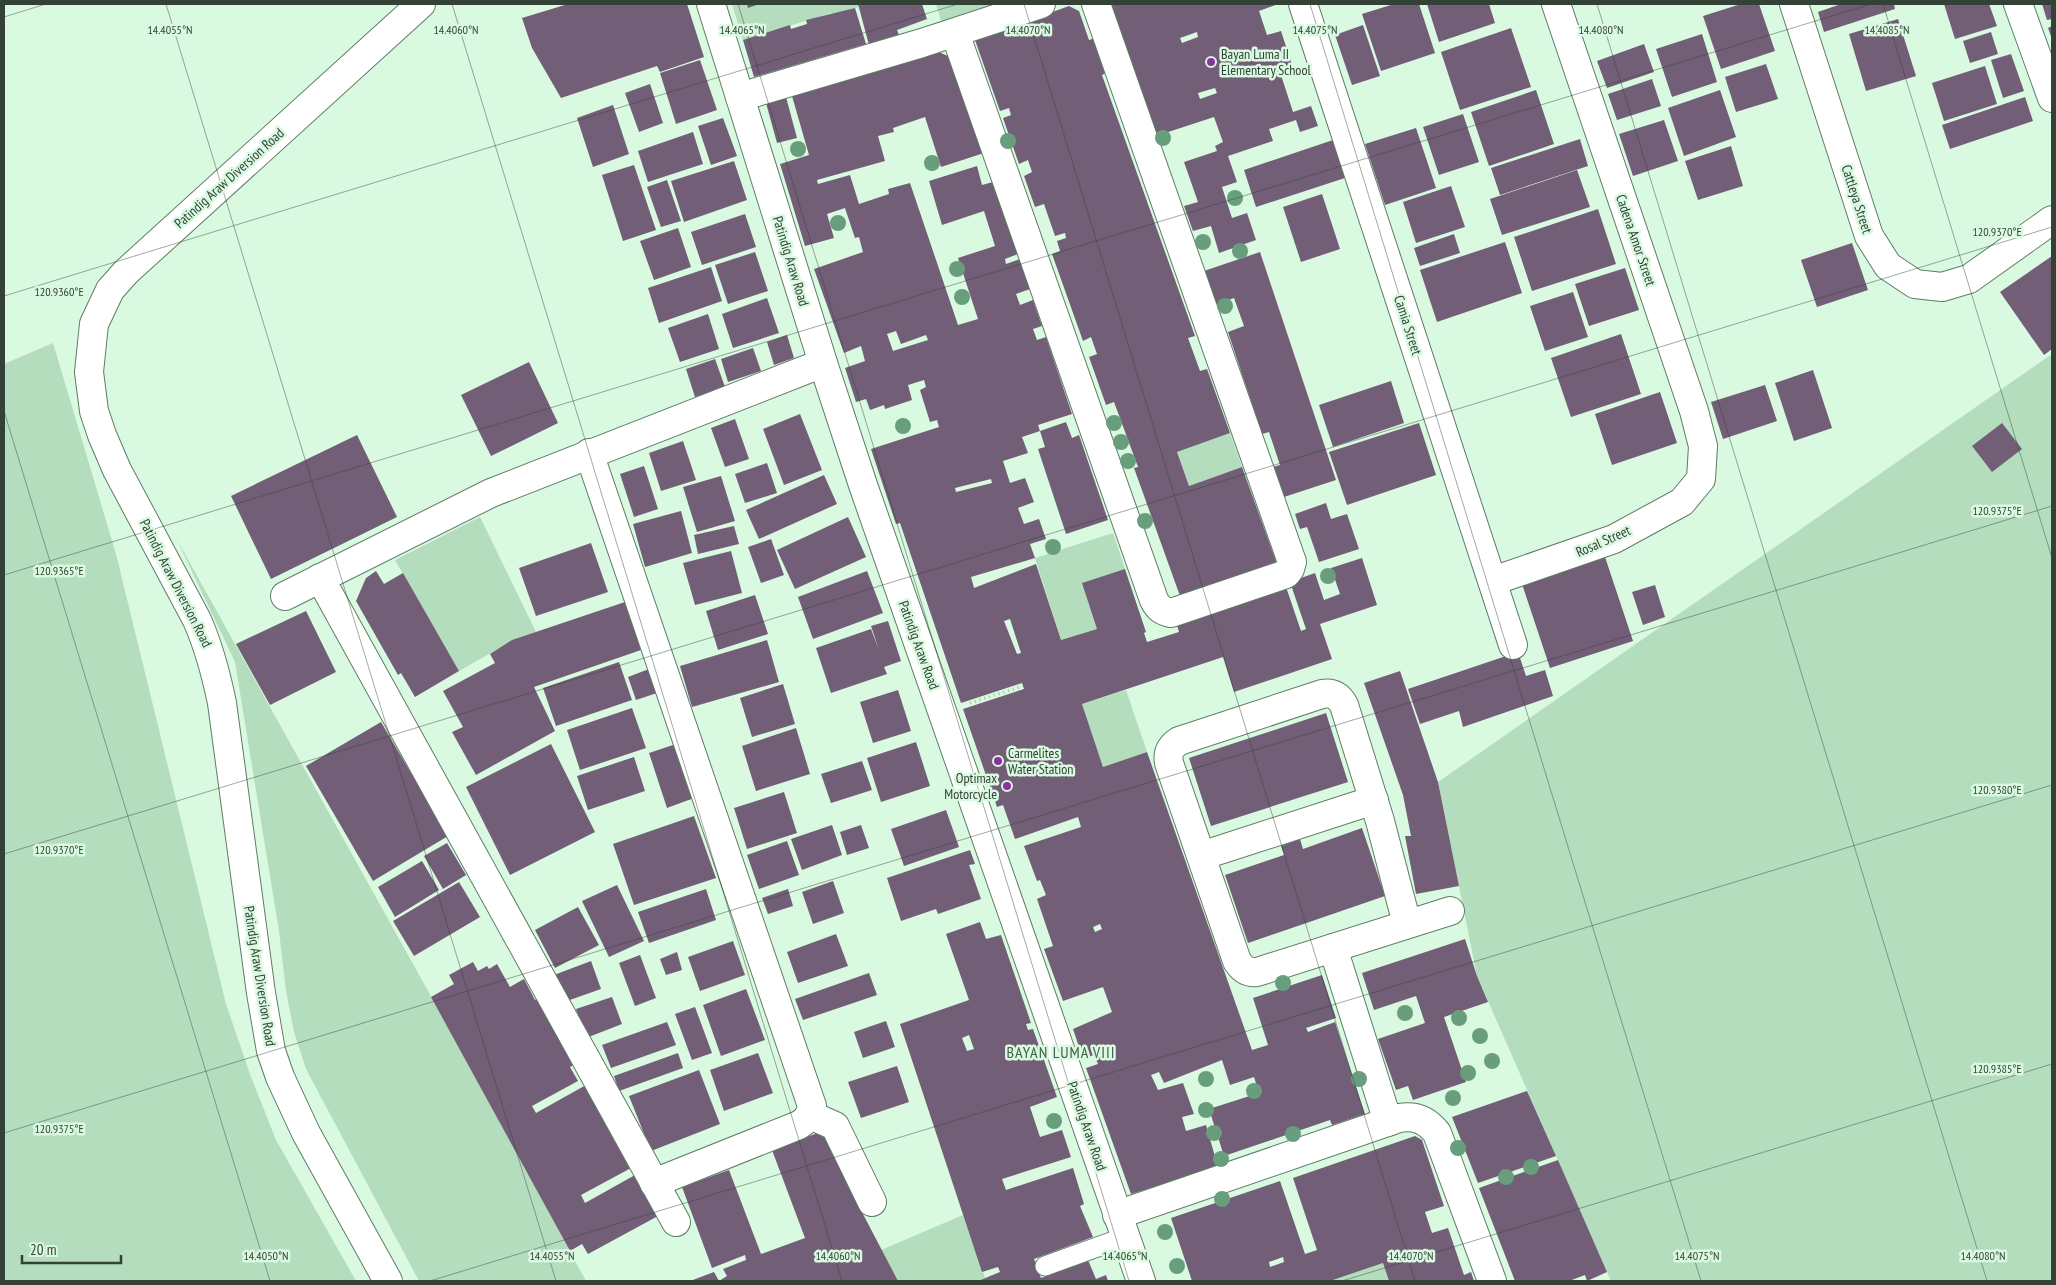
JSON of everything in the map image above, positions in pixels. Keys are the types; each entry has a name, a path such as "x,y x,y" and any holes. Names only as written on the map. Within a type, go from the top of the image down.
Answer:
{"street":[{"name":"Patindig Araw Diversion Road","path":"388,1281 306,1133 283,1084 274,1059 261,993 222,703 216,673 208,646 197,620 117,470 102,435 94,411 89,372 94,324 104,300 118,280 222,183 421,4"},
{"name":"Patindig Araw Road","path":"710,4 863,485 1140,1281"},
{"path":"740,97 955,33 1041,4"},
{"path":"955,33 1154,600 1163,612 1170,613 1286,574 1290,569 1291,556 1096,4"},
{"name":"Camia Street","path":"1303,4 1513,646"},
{"name":"Cadena Amor Street","path":"1556,4 1694,410 1703,446 1701,479"},
{"name":"Cattleya Street","path":"1794,4 1869,236 1888,266 1915,284 1942,287 1970,279 2052,220"},
{"path":"2018,4 2052,98"},
{"path":"285,596 478,498 823,363"},
{"path":"589,453 811,1098 812,1106 806,1121 799,1125 654,1182"},
{"name":"Rosal Street","path":"1493,581 1614,539 1682,502 1701,479"},
{"path":"320,578 676,1222"},
{"path":"1407,924 1374,800 1344,705 1336,695 1329,693 1313,697 1179,741 1170,750 1168,756 1169,764 1237,961 1245,970 1251,973 1257,972 1450,911"},
{"path":"1201,856 1374,800"},
{"path":"1333,948 1388,1122"},
{"path":"810,1115 835,1126 872,1202"},
{"path":"1121,1226 1407,1116 1416,1118 1431,1126 1437,1133 1492,1281"}],"lane":[{"path":"1045,1266 1121,1226"}],"path":[{"path":"942,712 1020,687"}],"green space":[{"path":"732,4 858,4 859,7 832,15 831,13 743,40"},
{"path":"936,4 993,4 994,6 942,24"},
{"path":"53,343 116,554 226,1004 251,1077 276,1140 356,1281 4,1281 4,364"},
{"path":"2052,354 2052,1281 1611,1281 1477,976 1438,782"},
{"path":"1230,433 1242,467 1189,486 1177,452"},
{"path":"480,517 536,632 512,641 459,671 395,560"},
{"path":"1113,533 1125,569 1097,629 1061,640 1035,558"},
{"path":"176,538 482,1088 586,1281 419,1281 306,1069 294,1032 286,991 279,931 235,662"},
{"path":"1126,690 1147,752 1103,767 1082,704"},
{"path":"963,1215 985,1278 977,1281 898,1281 881,1250"},
{"path":"1383,1263 1389,1281 1330,1281"}],"building":[{"path":"568,4 687,4 704,57 660,72 657,66 561,98 532,48 522,18"},
{"path":"747,4 759,4 748,8"},
{"path":"858,4 922,4 927,19 897,30 899,35 869,45"},
{"path":"1110,4 1278,4 1259,11 1267,35 1281,31 1293,68 1280,72 1293,112 1311,106 1318,126 1300,132 1296,120 1269,129 1273,141 1228,156 1237,182 1222,187 1232,218 1247,213 1256,240 1219,253 1211,226 1193,231 1184,206 1198,202 1184,162 1217,151 1215,146 1223,142 1214,117 1156,136","holes":["1197,32 1198,37 1182,43 1180,38","1215,88 1217,93 1200,99 1198,93"]},
{"path":"1394,4 1419,4 1435,53 1381,71 1362,14"},
{"path":"1427,4 1489,4 1495,23 1439,42"},
{"path":"1741,4 1759,4 1775,51 1721,69 1703,16"},
{"path":"1841,4 1894,4 1895,9 1824,32 1818,12"},
{"path":"1944,4 1989,4 1997,26 1955,39"},
{"path":"2042,4 2052,4 2052,19 2047,20"},
{"path":"1069,6 1079,11 1089,40 1095,38 1108,72 1102,75 1195,336 1188,338 1200,371 1207,369 1230,433 1177,452 1189,486 1242,467 1278,567 1180,596 1134,468 1138,467 1114,402 1106,405 1089,357 1097,354 1091,337 1083,341 1052,254 1060,251 1057,241 1066,238 1065,233 1055,236 1044,204 1035,207 1024,176 1032,172 1028,160 1019,164 1003,118 1011,115 1009,108 1000,111 975,40"},
{"path":"855,8 866,44 754,77 743,40 790,25 791,29 807,24 806,20"},
{"path":"1898,19 1916,76 1866,91 1849,34"},
{"path":"1363,25 1380,76 1352,85 1335,35"},
{"path":"2052,26 2052,39 2048,28"},
{"path":"1511,28 1531,87 1460,110 1441,52"},
{"path":"1991,32 1998,54 1970,63 1963,41"},
{"path":"1702,34 1717,82 1672,97 1656,49"},
{"path":"1644,44 1654,72 1607,88 1597,61"},
{"path":"939,52 952,58 984,153 941,167 925,117 893,128 894,132 878,136 885,161 817,180 818,184 850,175 859,204 889,194 888,189 910,183 958,325 978,319 958,258 995,246 984,211 942,225 929,181 977,166 982,185 993,182 1018,254 1005,259 1006,264 1020,259 1030,289 1016,294 1020,305 1033,300 1042,326 1033,329 1037,340 1046,337 1072,414 1038,425 1040,431 1022,437 1028,453 1003,461 1010,483 1025,478 1034,502 1018,508 1024,524 1039,519 1046,539 1030,544 1035,558 971,577 974,588 1036,564 1061,640 1097,629 1082,583 1125,569 1146,632 1144,633 1147,642 1179,632 1177,625 1285,584 1301,631 1306,629 1290,582 1315,573 1324,600 1340,594 1331,568 1362,558 1377,605 1320,624 1332,659 1234,692 1223,657 1082,704 1103,767 1147,752 1252,1050 1268,1045 1253,998 1322,975 1336,1018 1306,1028 1308,1032 1335,1022 1365,1114 1332,1125 1330,1120 1224,1156 1209,1109 1259,1093 1254,1077 1230,1085 1222,1060 1164,1083 1159,1072 1151,1075 1158,1090 1183,1083 1194,1114 1182,1117 1186,1131 1206,1125 1218,1167 1131,1194 1086,1068 1098,1064 1094,1055 1083,1059 1073,1029 1112,1012 1103,987 1063,1001 1044,949 1053,946 1037,899 1046,895 1040,880 1037,881 1024,846 1081,827 1078,817 1015,839 1003,805 997,807 963,709 1024,689 1022,683 961,703 900,523 896,524 871,449 939,427 937,420 930,422 920,390 926,387 924,380 908,385 912,400 885,409 884,405 870,410 866,399 856,402 845,368 865,361 861,346 844,353 814,269 863,252 859,237 855,238 845,208 827,214 834,238 805,246 780,164 809,155 792,96","holes":["896,331 901,344 926,335 928,340 893,351 887,334","991,479 992,483 956,492 955,488","1010,619 1021,653 1017,654 1004,621","1100,924 1102,929 1095,932 1093,927"]},
{"path":"2011,54 2024,91 2003,98 1991,60"},
{"path":"700,60 717,110 676,124 660,73"},
{"path":"1766,64 1778,99 1736,112 1725,77"},
{"path":"1985,66 1997,104 1944,121 1932,83"},
{"path":"1652,79 1661,106 1617,120 1608,94"},
{"path":"650,84 663,123 639,132 625,93"},
{"path":"1536,90 1554,144 1489,166 1471,112"},
{"path":"1720,90 1736,137 1684,156 1668,108"},
{"path":"786,97 797,138 777,143 766,103"},
{"path":"2025,97 2033,121 1950,149 1942,125"},
{"path":"613,105 629,154 593,167 577,118"},
{"path":"1463,114 1479,162 1439,175 1423,127"},
{"path":"723,118 737,156 711,165 698,126"},
{"path":"1664,120 1678,161 1633,176 1619,134"},
{"path":"1416,128 1436,188 1385,205 1365,144"},
{"path":"693,132 703,164 648,182 638,151"},
{"path":"1336,139 1348,177 1256,207 1244,170"},
{"path":"1580,139 1588,166 1500,195 1491,168"},
{"path":"1731,146 1743,186 1698,200 1685,161"},
{"path":"734,161 747,200 684,222 671,181"},
{"path":"634,165 656,230 623,241 602,175"},
{"path":"1577,170 1590,207 1502,235 1490,199"},
{"path":"667,180 681,221 661,227 647,187"},
{"path":"1451,186 1465,227 1416,243 1403,202"},
{"path":"1322,194 1340,249 1301,262 1283,207"},
{"path":"1598,209 1616,264 1532,291 1514,237"},
{"path":"745,214 756,247 702,265 691,232"},
{"path":"678,228 691,267 654,280 640,241"},
{"path":"1454,234 1460,253 1420,266 1414,248"},
{"path":"1505,242 1522,293 1437,322 1420,270"},
{"path":"1852,243 1868,290 1817,307 1801,260"},
{"path":"755,252 768,291 728,304 715,265"},
{"path":"1260,252 1336,480 1284,497 1273,467 1280,465 1269,432 1262,434 1228,332 1244,326 1234,298 1212,306 1201,272"},
{"path":"2052,256 2052,349 2044,355 2000,292"},
{"path":"711,267 722,301 659,323 648,288"},
{"path":"1625,268 1639,310 1589,326 1575,284"},
{"path":"1573,292 1588,337 1545,351 1530,306"},
{"path":"767,298 779,333 733,348 722,314"},
{"path":"708,314 719,349 680,362 668,328"},
{"path":"1621,334 1641,394 1571,417 1551,358"},
{"path":"787,335 794,358 774,365 767,342"},
{"path":"753,348 761,371 728,382 721,359"},
{"path":"715,359 725,387 695,397 686,369"},
{"path":"529,362 558,423 491,456 461,395"},
{"path":"1813,370 1832,428 1794,441 1775,383"},
{"path":"1391,381 1404,423 1333,447 1319,405"},
{"path":"1765,385 1777,421 1723,439 1711,402"},
{"path":"1660,392 1677,443 1612,465 1595,414"},
{"path":"800,414 822,470 784,485 763,429"},
{"path":"735,419 749,459 725,467 711,428"},
{"path":"1066,422 1072,438 1079,435 1108,520 1066,534 1038,449 1045,447 1040,431"},
{"path":"1419,423 1436,475 1347,505 1329,452"},
{"path":"2002,423 2022,449 1992,472 1972,446"},
{"path":"357,435 397,517 271,579 231,496"},
{"path":"683,441 696,480 661,491 649,453"},
{"path":"767,463 777,493 745,503 735,474"},
{"path":"644,466 658,509 634,517 620,474"},
{"path":"824,475 837,504 759,539 746,510"},
{"path":"721,476 735,521 697,532 683,487"},
{"path":"1326,503 1331,519 1347,514 1359,549 1319,562 1307,527 1300,529 1295,514"},
{"path":"681,511 692,553 645,567 633,524"},
{"path":"848,517 866,557 795,589 777,550"},
{"path":"734,526 739,544 698,554 694,535"},
{"path":"771,539 784,575 761,583 748,547"},
{"path":"591,543 608,592 536,616 519,568"},
{"path":"731,551 742,593 695,605 683,563"},
{"path":"1604,554 1633,641 1550,668 1521,581"},
{"path":"376,571 384,584 403,573 459,671 415,697 401,673 398,675 356,601 366,578"},
{"path":"867,571 883,613 813,639 798,597"},
{"path":"1655,585 1665,617 1643,625 1632,592"},
{"path":"755,595 768,634 718,650 706,611"},
{"path":"625,602 641,650 534,687 555,731 476,775 452,732 463,727 443,691 495,663 490,654 512,640"},
{"path":"306,611 336,672 270,705 236,644"},
{"path":"888,621 901,661 884,667 887,674 831,693 816,648 871,629 879,650 871,626"},
{"path":"767,640 779,682 692,707 680,666"},
{"path":"1518,652 1526,676 1545,670 1553,696 1463,727 1459,711 1420,724 1408,689"},
{"path":"619,662 632,700 556,726 543,688"},
{"path":"649,669 657,693 636,700 628,677"},
{"path":"1400,671 1438,782 1459,886 1416,894 1405,836 1411,836 1403,795 1364,683"},
{"path":"783,684 795,724 752,737 740,698"},
{"path":"898,690 911,731 873,743 860,702"},
{"path":"632,708 646,748 580,770 567,730"},
{"path":"1326,713 1348,782 1211,826 1189,758"},
{"path":"381,722 448,836 373,881 306,766"},
{"path":"796,728 810,774 756,791 742,746"},
{"path":"916,742 930,786 881,802 867,758"},
{"path":"551,744 595,832 510,875 466,787"},
{"path":"676,744 694,798 667,808 649,753"},
{"path":"634,757 645,791 588,810 577,776"},
{"path":"862,761 872,790 831,803 821,774"},
{"path":"784,792 797,833 747,849 734,808"},
{"path":"946,810 959,847 904,866 891,829"},
{"path":"694,816 716,878 634,905 613,844"},
{"path":"832,825 842,855 802,870 791,839"},
{"path":"861,825 869,848 847,855 840,832"},
{"path":"1362,828 1385,896 1248,943 1225,875 1284,855 1281,846 1300,839 1303,849"},
{"path":"787,841 799,875 759,889 747,855"},
{"path":"447,843 466,875 443,889 424,856"},
{"path":"970,850 975,864 969,865 981,899 938,914 936,909 901,921 887,878"},
{"path":"422,861 439,890 395,917 378,887"},
{"path":"833,881 844,913 813,924 802,892"},
{"path":"459,882 480,917 414,956 393,921"},
{"path":"617,885 644,941 609,957 582,901"},
{"path":"706,889 716,920 649,943 638,912"},
{"path":"788,889 793,906 768,914 762,898"},
{"path":"578,907 599,945 555,968 535,930"},
{"path":"980,922 986,939 1001,935 1031,1023 1026,1024 1028,1030 1033,1029 1057,1097 1030,1107 1040,1137 1062,1130 1071,1157 1002,1179 1006,1190 1073,1168 1084,1204 1080,1206 1093,1237 1034,1259 1041,1278 1088,1260 1096,1279 1106,1275 1108,1281 978,1281 1000,1272 998,1267 982,1272 900,1024 969,1000 946,934","holes":["969,1035 974,1049 967,1051 962,1038"]},
{"path":"836,934 848,966 798,983 787,952"},
{"path":"1465,939 1488,1002 1444,1017 1466,1082 1413,1100 1408,1086 1396,1090 1378,1039 1425,1023 1416,996 1374,1010 1362,973"},
{"path":"733,941 745,975 700,991 688,957"},
{"path":"677,952 682,970 666,975 660,959"},
{"path":"640,955 656,998 635,1006 619,963"},
{"path":"591,961 601,989 564,1002 554,975"},
{"path":"473,962 478,971 487,966 489,969 497,964 510,987 524,979 535,1000 538,998 575,1064 570,1067 578,1081 532,1106 536,1113 586,1085 631,1168 581,1195 585,1203 635,1175 658,1216 588,1254 582,1244 570,1251 431,997 454,984 449,975"},
{"path":"869,973 877,995 803,1020 795,999"},
{"path":"746,989 765,1040 721,1056 703,1005"},
{"path":"612,997 622,1024 586,1038 576,1009"},
{"path":"695,1007 712,1053 692,1060 675,1014"},
{"path":"886,1021 895,1047 863,1058 854,1032"},
{"path":"667,1022 676,1045 611,1068 602,1045"},
{"path":"678,1053 683,1068 619,1091 614,1076"},
{"path":"758,1053 773,1093 724,1111 710,1070"},
{"path":"897,1066 909,1102 861,1118 848,1082"},
{"path":"699,1070 720,1124 651,1151 629,1096"},
{"path":"1527,1091 1556,1156 1478,1183 1452,1117"},
{"path":"823,1131 898,1281 719,1281 727,1276 723,1269 746,1260 745,1255 712,1268 682,1187 729,1170 761,1254 805,1238 772,1150"},
{"path":"1415,1136 1422,1140 1444,1206 1425,1212 1432,1233 1448,1228 1464,1275 1471,1272 1474,1281 1389,1281 1383,1263 1330,1281 1192,1281 1171,1218 1280,1181 1305,1254 1317,1250 1293,1178","holes":["1283,1257 1284,1262 1270,1267 1269,1262"]},
{"path":"1558,1160 1607,1272 1587,1281 1585,1275 1569,1281 1515,1281 1479,1188"},
{"path":"714,1272 719,1281 690,1281"}],"place":[{"name":"Bayan Luma II Elementary School","path":"1211,62"},
{"name":"Carmelites Water Station","path":"998,761"},
{"name":"Optimax Motorcycle","path":"1007,786"}],"district":[{"name":"BAYAN LUMA VIII","path":"1061,1052"}]}
